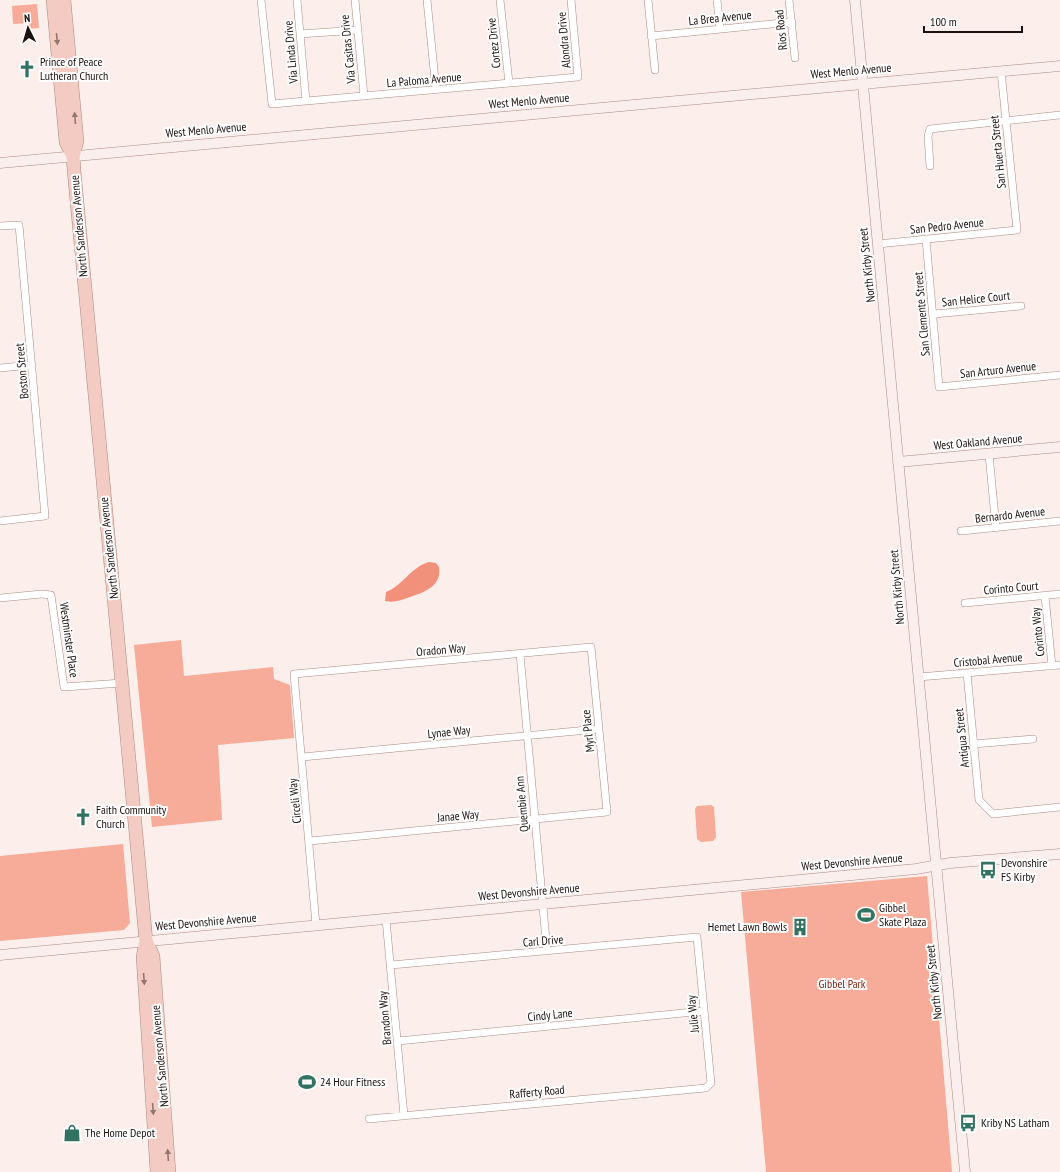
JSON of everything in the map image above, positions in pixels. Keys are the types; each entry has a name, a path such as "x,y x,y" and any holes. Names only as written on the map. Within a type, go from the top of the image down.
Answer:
{"highway":[{"name":"North Sanderson Avenue","path":"53,0 66,142 73,156"},
{"name":"North Sanderson Avenue","path":"64,0 77,141 73,156 146,941 142,957 157,1172"},
{"name":"North Sanderson Avenue","path":"146,941 153,956 169,1172"}],"street":[{"name":"La Paloma Avenue","path":"261,0 272,104 578,77"},
{"name":"Via Linda Drive","path":"297,0 306,101"},
{"name":"Via Casitas Drive","path":"355,0 364,96"},
{"path":"427,0 436,90"},
{"name":"Cortez Drive","path":"500,0 509,83"},
{"name":"Alondra Drive","path":"571,0 578,77"},
{"path":"648,0 655,70"},
{"path":"717,0 720,29"},
{"name":"Rios Road","path":"790,0 795,58"},
{"name":"North Kirby Street","path":"855,0 965,1172"},
{"name":"La Brea Avenue","path":"651,36 792,22"},
{"path":"300,34 357,30"},
{"name":"West Menlo Avenue","path":"0,163 1060,66"},
{"name":"San Huerta Street","path":"1001,71 1017,230"},
{"path":"930,166 928,136 930,129 1060,115"},
{"name":"Boston Street","path":"0,226 19,225 45,516 0,521"},
{"name":"San Pedro Avenue","path":"878,244 1017,230"},
{"name":"San Clemente Street","path":"926,239 934,314 939,387"},
{"name":"San Helice Court","path":"934,314 1021,306"},
{"path":"0,368 32,365"},
{"name":"San Arturo Avenue","path":"939,387 1060,375"},
{"name":"West Oakland Avenue","path":"898,462 1060,447"},
{"path":"989,454 996,528"},
{"name":"Bernardo Avenue","path":"961,531 1060,521"},
{"name":"Westminster Place","path":"0,598 42,594 51,595 64,687 122,683"},
{"name":"Corinto Court","path":"964,603 1060,594"},
{"name":"Corinto Way","path":"1045,596 1052,666"},
{"name":"Oradon Way","path":"294,674 591,647"},
{"name":"Myrl Place","path":"591,647 607,812"},
{"name":"Quembie Ann","path":"520,654 547,951"},
{"name":"Cristobal Avenue","path":"919,678 1060,665"},
{"name":"Antigua Street","path":"967,673 979,800 993,814 1060,807"},
{"name":"Circeli Way","path":"294,674 310,841 316,925"},
{"name":"Lynae Way","path":"302,757 598,729"},
{"path":"974,744 1033,739"},
{"name":"Janae Way","path":"310,841 607,812"},
{"name":"West Devonshire Avenue","path":"0,955 916,870 936,866 1060,854"},
{"name":"Brandon Way","path":"386,919 404,1116"},
{"name":"Carl Drive","path":"391,965 697,937"},
{"name":"Julie Way","path":"697,937 711,1083 706,1088"},
{"name":"Cindy Lane","path":"398,1041 704,1011"},
{"name":"Rafferty Road","path":"369,1119 706,1088"}],"green space":[{"path":"37,4 39,28 28,29 28,23 13,24 12,6"},
{"path":"181,640 184,676 273,667 274,679 290,685 294,738 218,745 222,820 152,827 134,645"},
{"path":"711,805 714,807 716,837 713,841 701,842 697,839 695,809 697,806"},
{"path":"123,844 130,923 124,930 0,941 0,856"},
{"name":"Gibbel Park","path":"927,876 952,1172 766,1172 741,892"}],"shaded area":[{"path":"429,562 436,563 439,567 438,579 435,584 421,593 401,600 392,602 385,601 386,592 392,589 417,568"}],"place":[{"name":"Prince of Peace Lutheran Church","path":"27,69"},
{"name":"Faith Community Church","path":"83,817"},
{"name":"Devonshire FS Kirby","path":"988,870"},
{"name":"Gibbel Skate Plaza","path":"866,915"},
{"name":"Hemet Lawn Bowls","path":"800,927"},
{"name":"24 Hour Fitness","path":"307,1082"},
{"name":"Kriby NS Latham","path":"968,1123"},
{"name":"The Home Depot","path":"72,1133"}]}
